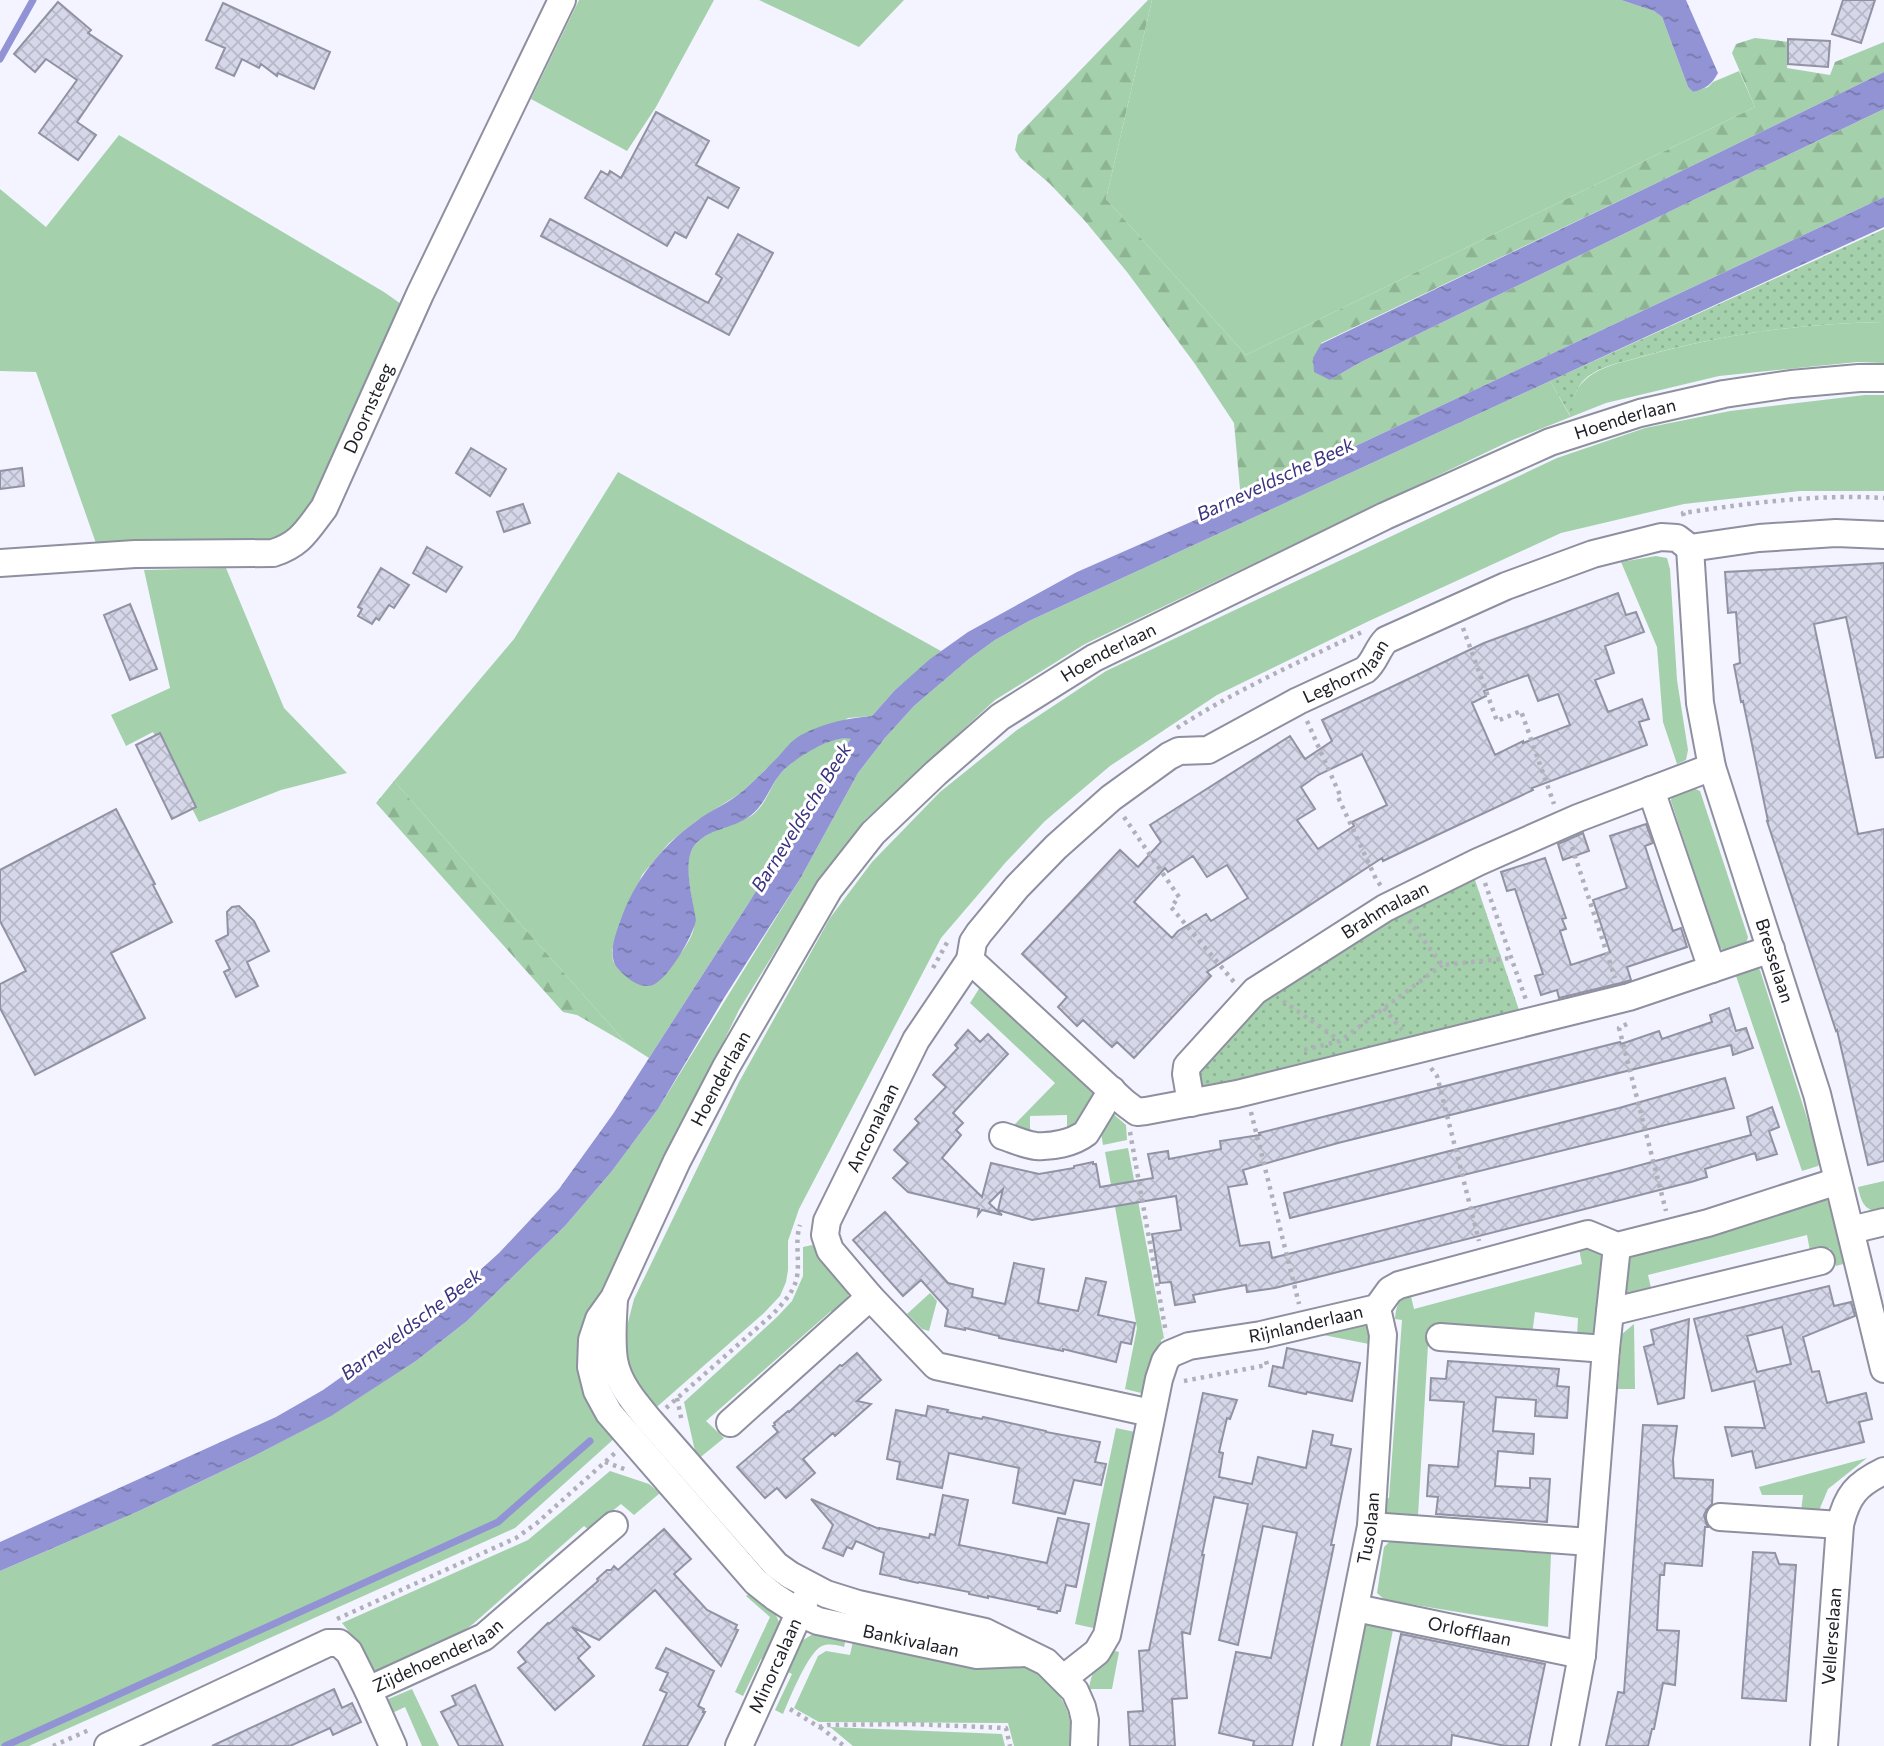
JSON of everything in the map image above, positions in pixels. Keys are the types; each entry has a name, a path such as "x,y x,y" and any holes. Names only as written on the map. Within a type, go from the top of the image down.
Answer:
{"street":[{"name":"Doornsteeg","path":"0,563 135,554 273,553 288,548 301,538 324,508 419,294 562,0"},
{"name":"Hoenderlaan","path":"800,1613 757,1582 609,1413 597,1391 591,1367 592,1340 599,1319 614,1298 677,1161 726,1067 829,889 873,833 1000,717 1094,658 1385,516 1549,442 1640,413 1724,394 1791,384 1884,378"},
{"name":"Leghornlaan","path":"970,960 973,942 1017,887 1056,847 1111,798 1169,756 1179,751 1208,750 1298,701 1365,670 1386,640 1506,586 1592,554 1661,537 1677,538 1690,548 1759,538 1836,533 1884,535"},
{"name":"Bresselaan","path":"1690,548 1700,703 1712,767 1817,1094 1884,1369"},
{"name":"Brahmalaan","path":"1191,1103 1186,1074 1188,1066 1255,992 1395,902 1561,825 1712,767"},
{"path":"1651,790 1712,969"},
{"path":"970,960 1137,1112 1248,1092 1533,1021 1622,998 1771,949"},
{"name":"Anconalaan","path":"970,960 916,1040 827,1221 825,1236 830,1250 870,1297 936,1366 1151,1413"},
{"path":"1003,1136 1038,1146 1072,1142 1086,1133 1118,1097"},
{"path":"1564,1746 1583,1655 1606,1349 1617,1246 1708,1223 1838,1181"},
{"path":"1851,1230 1884,1222"},
{"name":"Rijnlanderlaan","path":"1170,1354 1189,1346 1261,1335 1377,1308 1390,1290 1399,1285 1588,1234 1617,1246"},
{"path":"1610,1312 1821,1261"},
{"path":"730,1423 870,1297"},
{"name":"Hoenderlaan","path":"614,1298 614,1362 620,1380 630,1396 776,1565 811,1587"},
{"name":"Tusolaan","path":"1327,1746 1371,1526 1383,1335 1377,1308"},
{"path":"1440,1338 1606,1349"},
{"path":"1084,1746 1085,1720 1082,1707 1075,1691 1064,1678 1097,1652 1107,1635 1151,1413 1159,1378 1170,1354"},
{"name":"Vellerselaan","path":"1824,1746 1840,1525 1844,1506 1856,1489 1884,1471"},
{"path":"1720,1517 1840,1525"},
{"name":"Zijdehoenderlaan","path":"99,1738 328,1643 339,1643 349,1652 368,1690 484,1637 614,1525"},
{"path":"1371,1526 1590,1542"},
{"name":"Bankivalaan","path":"811,1587 858,1604 985,1632 1046,1662 1064,1678"},
{"name":"Minorcalaan","path":"739,1746 811,1587"},
{"name":"Orlofflaan","path":"1356,1608 1583,1655"},
{"name":"Bankivalaan","path":"800,1613 818,1621 977,1655 1026,1653"},
{"path":"368,1690 393,1746"}],"path":[{"path":"1690,548 1683,513 1746,503 1819,496 1884,498"},
{"path":"1456,609 1497,720 1521,711 1561,825 1569,835 1622,998 1627,1024 1619,1028 1672,1232"},
{"path":"1167,734 1244,688 1373,626"},
{"path":"1298,701 1376,879 1442,965"},
{"path":"1111,798 1179,897 1171,907 1255,992 1340,1041"},
{"path":"1478,862 1533,1021"},
{"path":"928,977 951,934"},
{"path":"1300,1051 1340,1041 1442,965 1511,958"},
{"path":"1384,1007 1437,1076 1484,1262"},
{"path":"1248,1092 1304,1325"},
{"path":"1118,1097 1170,1354"},
{"path":"650,1421 773,1314 788,1297 796,1280 797,1234 803,1218"},
{"path":"1159,1378 1177,1382 1267,1365 1261,1335"},
{"path":"330,1622 516,1538 537,1523 630,1439"},
{"path":"790,1709 844,1746"},
{"path":"819,1727 910,1724 1006,1728 1010,1746"},
{"path":"53,1746 99,1738"}],"green space":[{"path":"579,0 714,0 656,107 627,151 531,99"},
{"path":"759,0 904,0 859,47"},
{"path":"1148,0 1152,0 1106,199 1246,355 1755,107 1732,53 1736,44 1755,38 1790,42 1787,68 1830,75 1835,62 1884,42 1884,72 1321,343 1330,380 1359,363 1884,109 1884,197 1241,500 1234,423 1195,364 1127,272 1085,221 1015,150 1018,135"},
{"path":"1152,0 1621,0 1654,11 1662,17 1688,87 1693,92 1739,71 1755,107 1246,355 1106,199"},
{"path":"119,135 404,306 362,402 307,511 279,540 98,549 36,372 0,371 0,189 46,227"},
{"path":"1884,229 1884,322 1761,332 1700,342 1617,363 1595,372 1582,382 1576,394 1571,417 1550,381"},
{"path":"1884,322 1884,363 1857,362 1719,376 1606,403 1510,441 1085,644 995,700 865,820 823,873 739,1010 622,1249 598,1305 616,1437 515,1528 29,1746 0,1746 0,1571 139,1511 330,1416 416,1361 467,1321 565,1226 612,1171 658,1109 800,879 858,773 914,706 969,659 995,640 1029,621 1550,381 1570,416 1580,385 1596,372 1618,363 1701,342 1761,332"},
{"path":"1884,395 1884,491 1800,491 1684,504 1561,533 1369,621 1217,695 1110,766 1045,821 941,938 799,1209 788,1241 788,1270 780,1296 651,1412 627,1367 625,1334 634,1299 739,1082 830,918 872,862 940,792 1017,730 1106,671 1557,458 1645,428 1730,411"},
{"path":"618,472 941,651 894,691 872,716 848,718 767,768 741,793 696,821 669,843 642,875 612,950 613,961 619,970 664,975 693,931 694,916 688,864 694,846 713,832 744,820 756,812 781,773 795,761 825,743 844,738 852,739 649,1058 627,1044 394,781 514,639"},
{"path":"1656,556 1667,558 1670,569 1677,680 1688,750 1686,760 1677,764 1663,722 1657,647 1621,562"},
{"path":"226,568 284,708 347,773 281,790 199,822 153,732 126,746 111,715 170,688 144,570"},
{"path":"394,781 627,1044 577,1015 563,1012 376,803"},
{"path":"1691,787 1700,791 1748,937 1746,944 1725,952 1719,947 1671,801 1672,793"},
{"path":"1474,877 1520,1013 1208,1088 1198,1082 1198,1072 1257,1003 1397,915"},
{"path":"1756,967 1760,970 1821,1162 1818,1166 1802,1171 1735,973"},
{"path":"982,984 1095,1091 1081,1124 1067,1131 1067,1115 1030,1116 1030,1133 1014,1125 1055,1083 970,1003"},
{"path":"1111,1112 1126,1125 1127,1140 1103,1145 1100,1127"},
{"path":"1128,1148 1164,1338 1161,1340 1145,1394 1125,1389 1137,1328 1105,1152"},
{"path":"1884,1181 1884,1210 1869,1209 1861,1198 1858,1187"},
{"path":"1818,1197 1826,1199 1833,1207 1847,1263 1836,1266 1830,1248 1810,1251 1807,1235 1648,1275 1652,1292 1629,1295 1625,1293 1626,1260 1633,1252"},
{"path":"812,1245 847,1286 847,1302 836,1316 831,1311 706,1421 724,1438 697,1460 684,1402 792,1301 803,1276 803,1247"},
{"path":"1589,1246 1603,1254 1605,1260 1597,1323 1593,1333 1582,1338 1577,1337 1578,1318 1535,1312 1532,1335 1429,1328 1418,1516 1413,1521 1388,1518 1382,1510 1381,1500 1389,1498 1402,1320 1395,1319 1401,1300 1410,1292 1414,1309 1582,1264 1579,1249"},
{"path":"930,1293 937,1301 929,1331 922,1329 907,1314"},
{"path":"1364,1324 1369,1328 1374,1345 1313,1333"},
{"path":"1634,1324 1635,1389 1618,1389 1622,1334"},
{"path":"1116,1428 1140,1433 1098,1629 1075,1624"},
{"path":"1867,1458 1828,1489 1818,1513 1801,1512 1803,1495 1762,1495 1759,1487"},
{"path":"610,1471 649,1484 660,1493 634,1515 621,1504 589,1530 584,1526 473,1624 448,1642 388,1671 375,1670 368,1665 354,1638 342,1623 528,1540"},
{"path":"1390,1541 1551,1554 1548,1627 1385,1600 1377,1593 1384,1547"},
{"path":"751,1592 774,1611 780,1624 767,1661 761,1659 743,1696 735,1692 770,1617 746,1596"},
{"path":"1366,1625 1393,1630 1370,1746 1342,1746"},
{"path":"813,1634 846,1639 844,1647 827,1645 817,1650 800,1676 783,1714 775,1710 792,1674 786,1671 800,1642"},
{"path":"853,1641 1019,1664 1043,1678 1060,1696 1070,1718 1073,1746 1014,1746 1008,1723 819,1722 794,1708 818,1656 826,1651 850,1655"},
{"path":"1115,1651 1119,1652 1112,1689 1089,1689 1094,1671"},
{"path":"412,1689 439,1746 422,1746 405,1707 388,1715 386,1700"},
{"path":"830,1727 1002,1734 1005,1746 853,1746"}],"water":[{"path":"1621,0 1686,0 1718,73 1711,83 1693,92 1688,87 1662,17 1654,11"},
{"path":"1884,72 1884,109 1359,363 1330,380 1314,372 1313,358 1321,344"},
{"path":"1884,197 1884,227 1029,621 995,640 914,706 885,738 858,773 800,879 724,998 658,1109 612,1171 565,1226 467,1321 416,1361 331,1416 139,1511 0,1571 0,1542 276,1417 323,1390 436,1310 499,1253 559,1189 613,1114 851,739 834,740 794,761 781,773 760,806 750,816 713,832 694,846 689,872 696,920 694,927 673,966 659,981 650,986 631,980 619,970 613,958 616,935 626,907 641,879 660,854 682,832 738,795 798,737 818,727 872,716 894,691 930,659 968,632 1077,572 1241,500"}],"building":[{"path":"1843,0 1875,0 1861,43 1832,34"},
{"path":"58,2 91,30 88,33 122,56 77,122 96,135 78,160 39,133 77,80 46,59 35,72 14,54"},
{"path":"223,3 330,52 314,89 278,73 277,76 261,64 259,68 242,59 234,76 216,68 225,48 206,40"},
{"path":"1788,39 1830,41 1828,67 1788,64"},
{"path":"656,112 709,141 696,165 739,188 728,208 708,197 686,238 675,232 667,246 585,198 601,171 608,175 610,171 621,178"},
{"path":"550,219 708,303 722,278 716,274 738,234 773,253 729,335 541,236"},
{"path":"471,448 506,469 490,496 456,473"},
{"path":"22,468 24,486 0,489 0,471"},
{"path":"523,504 530,523 504,532 497,512"},
{"path":"427,547 462,567 446,592 413,573"},
{"path":"1884,563 1884,757 1876,758 1846,617 1814,624 1858,834 1884,829 1884,1161 1868,1165 1837,1030 1767,821 1734,665 1740,663 1736,612 1728,613 1725,572"},
{"path":"381,568 409,585 394,608 389,605 379,620 376,618 372,624 358,616 362,609 358,607"},
{"path":"1618,593 1626,615 1636,612 1644,632 1605,646 1614,673 1595,680 1608,712 1642,699 1649,719 1639,722 1647,745 1532,788 1533,790 1383,861 1382,858 1207,972 1211,976 1134,1058 1117,1042 1112,1047 1083,1020 1077,1026 1058,1007 1067,997 1022,954 1120,850 1138,867 1161,842 1150,825 1290,736 1305,759 1332,741 1322,720 1484,643","holes":["1528,675 1538,701 1558,694 1570,725 1523,741 1495,755 1472,703 1486,696 1484,691","1362,754 1387,805 1352,822 1354,826 1318,849 1297,820 1315,809 1301,787 1318,775","1193,856 1207,877 1227,865 1248,898 1211,921 1206,914 1178,931 1172,938 1134,902 1165,868 1168,872"]},
{"path":"130,604 157,669 130,680 104,615"},
{"path":"160,733 196,807 172,819 136,745"},
{"path":"116,809 172,922 111,953 145,1018 35,1075 0,1008 0,984 26,971 0,921 0,870"},
{"path":"1646,824 1653,843 1645,846 1673,931 1681,928 1687,947 1627,967 1631,980 1625,982 1559,998 1557,990 1541,995 1535,976 1543,974 1515,889 1507,891 1501,872 1545,858 1566,918 1562,919 1566,929 1560,931 1571,965 1610,952 1593,900 1627,888 1610,836"},
{"path":"1583,833 1589,851 1563,860 1558,844"},
{"path":"239,906 254,921 269,951 247,962 258,986 236,997 224,972 230,969 216,941 228,935 227,912 232,907"},
{"path":"1729,1008 1736,1031 1746,1028 1753,1048 1733,1055 1731,1045 1338,1143 1243,1170 1247,1184 1228,1187 1240,1246 1269,1242 1272,1258 1615,1172 1751,1135 1747,1117 1772,1107 1779,1127 1769,1131 1777,1154 1757,1160 1755,1153 1705,1169 1707,1177 1691,1182 1275,1288 1247,1292 1246,1285 1193,1295 1195,1302 1175,1305 1171,1282 1160,1283 1152,1234 1181,1230 1176,1196 1032,1220 998,1210 1003,1189 989,1203 1002,1215 982,1210 978,1215 979,1209 908,1192 893,1178 908,1163 894,1150 919,1123 915,1119 946,1087 933,1075 958,1048 955,1045 968,1030 980,1042 988,1034 1008,1054 953,1113 963,1123 956,1130 961,1135 942,1158 982,1197 991,1163 1039,1174 1093,1162 1096,1164 1100,1187 1153,1178 1148,1154 1168,1151 1169,1159 1221,1149 1220,1141 1260,1135 1259,1133 1584,1051 1620,1042 1621,1044 1659,1031 1662,1039 1712,1022 1710,1015"},
{"path":"1725,1078 1734,1108 1290,1218 1284,1193 1619,1108"},
{"path":"885,1212 948,1283 973,1289 972,1297 1005,1304 1014,1263 1044,1269 1038,1303 1078,1311 1086,1278 1106,1282 1098,1315 1135,1323 1131,1344 1121,1342 1116,1362 999,1338 965,1328 945,1326 948,1310 921,1280 903,1296 853,1240"},
{"path":"1829,1286 1834,1306 1851,1302 1855,1316 1803,1337 1812,1372 1819,1371 1827,1403 1866,1393 1872,1419 1859,1422 1864,1442 1756,1468 1752,1451 1732,1456 1725,1427 1765,1428 1754,1381 1712,1391 1694,1319","holes":["1782,1327 1791,1364 1757,1372 1747,1336"]},
{"path":"1689,1319 1684,1398 1658,1404 1644,1347 1654,1344 1651,1330"},
{"path":"1287,1348 1360,1363 1352,1401 1269,1386 1273,1366 1283,1368"},
{"path":"857,1353 881,1380 857,1401 871,1404 835,1436 833,1433 803,1459 815,1473 786,1498 777,1488 765,1498 737,1467 778,1432 773,1426 774,1423"},
{"path":"1448,1361 1559,1369 1557,1386 1569,1387 1567,1418 1535,1416 1536,1400 1496,1397 1493,1431 1534,1434 1533,1454 1498,1451 1495,1486 1530,1488 1530,1478 1550,1479 1547,1522 1436,1514 1438,1497 1427,1496 1429,1465 1458,1467 1464,1402 1430,1400 1431,1378 1446,1379"},
{"path":"1203,1393 1237,1400 1230,1419 1227,1418 1219,1452 1223,1453 1219,1477 1252,1484 1258,1457 1306,1468 1313,1431 1333,1435 1331,1445 1351,1449 1292,1746 1253,1746 1254,1741 1219,1733 1236,1652 1271,1658 1297,1533 1263,1526 1238,1645 1219,1640 1248,1504 1214,1497 1190,1634 1182,1632 1187,1698 1172,1699 1175,1746 1130,1746 1128,1712 1143,1711 1139,1651 1149,1650"},
{"path":"928,1406 1100,1442 1095,1462 1106,1464 1101,1485 1074,1480 1065,1514 1013,1503 1019,1468 949,1453 942,1488 897,1479 900,1462 887,1459 896,1410 926,1416"},
{"path":"1643,1425 1677,1426 1674,1478 1713,1480 1712,1504 1704,1515 1708,1527 1705,1527 1702,1566 1665,1563 1664,1575 1660,1575 1657,1630 1679,1631 1675,1685 1663,1683 1648,1746 1606,1746 1618,1692 1624,1693"},
{"path":"943,1495 968,1500 959,1545 1047,1563 1058,1518 1089,1524 1076,1587 1066,1585 1060,1611 1057,1613 880,1574 884,1553 856,1541 852,1549 847,1547 843,1556 823,1548 833,1525 811,1499 879,1529 929,1538 930,1534 935,1535"},
{"path":"664,1529 691,1559 674,1574 707,1610 737,1625 735,1629 738,1630 721,1666 655,1590 599,1640 572,1627 590,1647 578,1658 594,1676 555,1710 518,1668 526,1662 518,1652 607,1570 614,1566 618,1570"},
{"path":"1753,1552 1775,1553 1779,1564 1796,1565 1786,1701 1742,1698"},
{"path":"1401,1634 1545,1664 1528,1746 1505,1746 1452,1735 1451,1746 1377,1746"},
{"path":"666,1648 714,1671 698,1706 705,1712 687,1746 643,1746 667,1693 660,1690 668,1673 656,1668"},
{"path":"475,1685 503,1746 459,1746 441,1712 456,1705 452,1696"},
{"path":"334,1689 342,1708 352,1703 361,1722 333,1735 330,1728 290,1746 212,1746"}],"waterway":[{"path":"0,59 33,0"},
{"path":"5,1746 498,1522 590,1441"}],"water label":[{"name":"Barneveldsche Beek","path":"1275,479"},
{"name":"Barneveldsche Beek","path":"801,817"},
{"name":"Barneveldsche Beek","path":"411,1324"}]}
